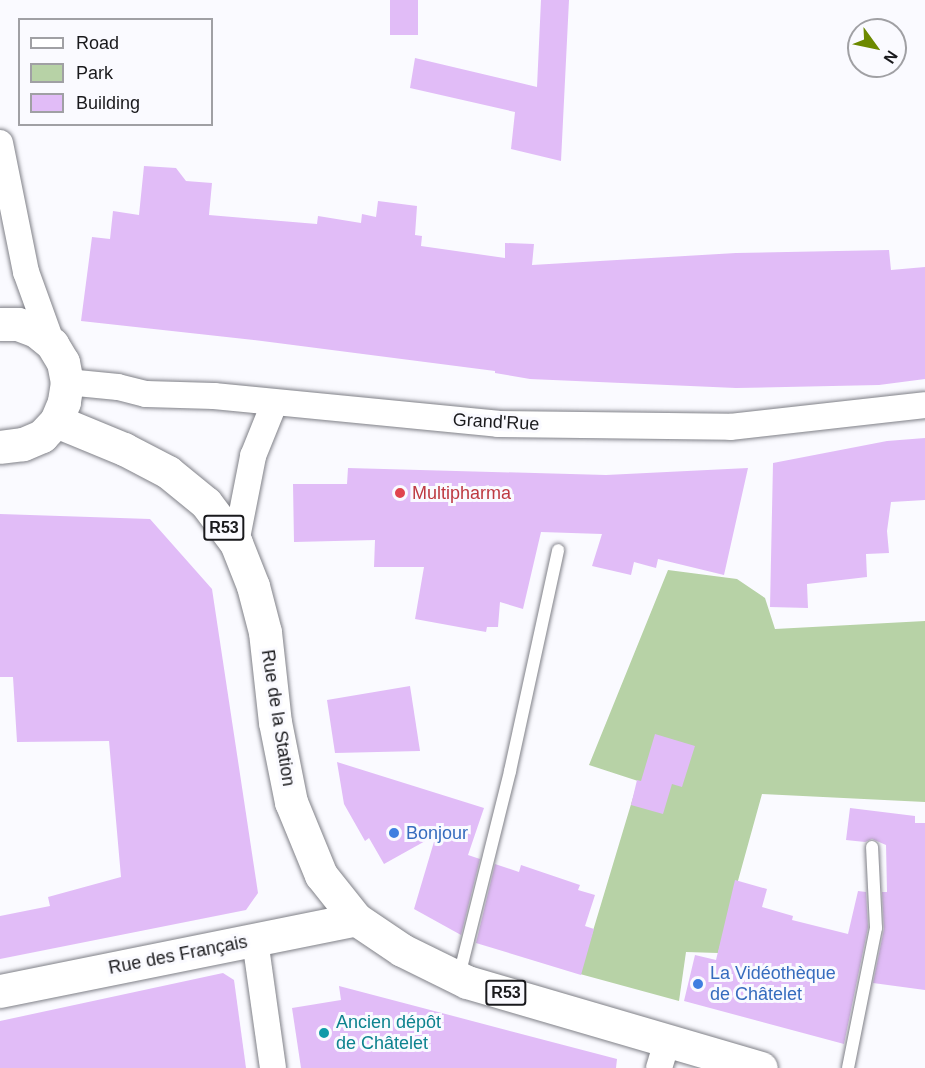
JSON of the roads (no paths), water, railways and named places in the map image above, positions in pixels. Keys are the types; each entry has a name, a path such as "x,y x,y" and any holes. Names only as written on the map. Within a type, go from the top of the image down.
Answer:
{"main road":[{"path":"0,324 18,324 36,331 52,344 63,362 67,382 64,402 56,421 42,436 23,444 0,447"},
{"name":"Rue de la Station","path":"56,421 124,449 168,472 206,503 236,543 253,586 265,632 275,722 291,802 321,875 356,919 402,950 458,978 663,1053 761,1068"},
{"name":"Rue des Français","path":"0,992 356,919"}],"street":[{"path":"0,143 26,272 52,344"},
{"name":"Grand'Rue","path":"67,382 146,394 214,396 274,404 498,424 730,427 925,405"},
{"path":"236,543 253,456 274,404"},
{"path":"255,940 273,1068"}],"lane":[{"path":"458,978 510,771 558,550"},
{"path":"848,1068 876,928 872,847"}],"place":[{"name":"Multipharma","path":"400,493"},
{"name":"Bonjour","path":"394,833"},
{"name":"La Vidéothèque de Châtelet","path":"698,984"},
{"name":"Ancien dépôt de Châtelet","path":"324,1033"}]}
